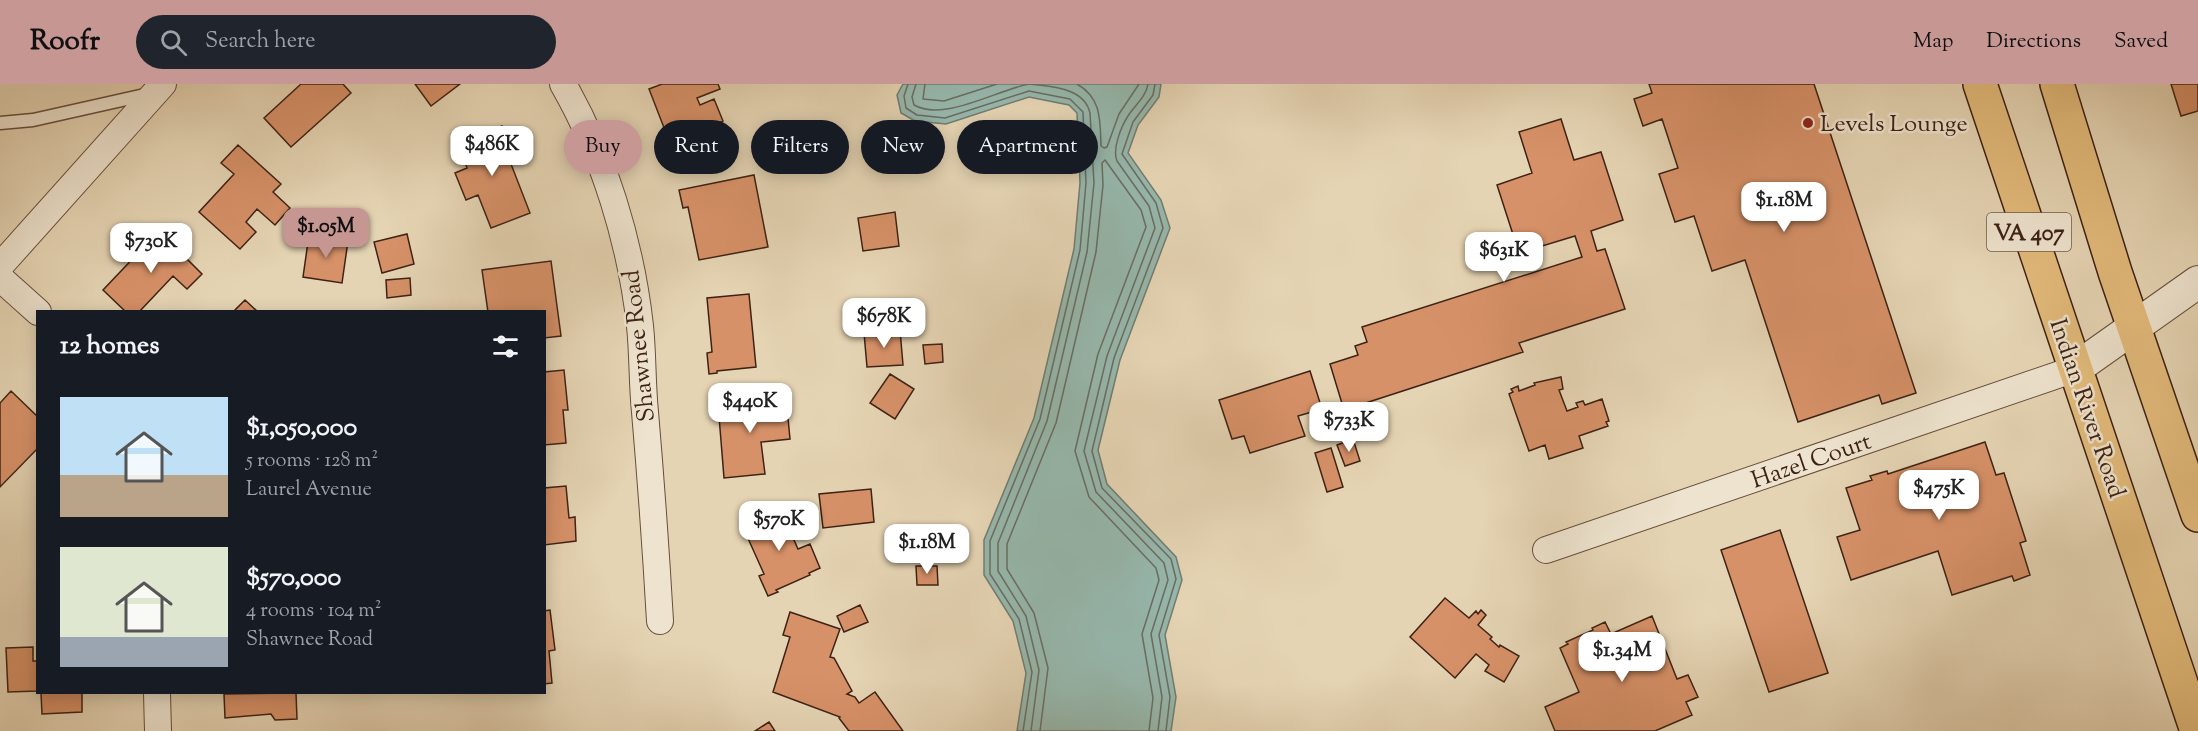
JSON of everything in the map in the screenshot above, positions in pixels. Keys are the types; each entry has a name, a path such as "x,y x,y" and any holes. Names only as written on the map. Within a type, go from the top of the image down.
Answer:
{"main road":[{"name":"Indian River Road","path":"1980,84 2198,731"},
{"name":"VA 407","path":"2057,84 2134,327 2198,515"}],"street":[{"name":"Shawnee Road","path":"562,84 575,105 613,200 626,243 640,326 660,621"},
{"path":"0,266 159,88"},
{"path":"0,278 36,310"},
{"path":"2075,369 2198,282"},
{"name":"Hazel Court","path":"1546,550 2075,369"},
{"path":"156,694 158,731"}],"lane":[{"path":"0,123 33,120 159,88"}],"water":[{"path":"903,84 1161,84 1159,97 1138,125 1128,153 1161,200 1170,228 1120,360 1098,450 1107,484 1176,557 1182,580 1165,635 1176,697 1171,731 1017,731 1026,673 1013,621 984,575 984,540 1034,418 1074,249 1080,174 1098,174 1098,120 1077,120 1077,113 1069,105 1029,97 946,124 945,120 913,120 901,113 897,95"}],"building":[{"path":"301,84 343,84 351,93 291,147 264,118"},
{"path":"415,84 460,84 431,106"},
{"path":"662,84 718,84 720,89 697,98 700,105 714,99 723,120 661,120 649,89"},
{"path":"1649,84 1814,84 1916,393 1882,404 1879,395 1798,422 1745,260 1712,271 1694,216 1675,222 1659,174 1678,168 1662,119 1643,126 1634,99 1652,93"},
{"path":"2171,84 2198,84 2198,111 2181,116"},
{"path":"1561,119 1574,160 1601,152 1623,220 1591,231 1597,251 1605,249 1625,309 1519,343 1523,352 1344,410 1330,364 1358,355 1355,346 1367,342 1362,327 1582,257 1575,236 1519,253 1497,185 1532,173 1519,132"},
{"path":"502,126 516,162 511,164 530,213 491,228 478,195 466,200 455,173 467,168 458,143"},
{"path":"238,145 281,184 273,192 290,208 275,225 257,209 246,222 256,232 240,249 199,212 234,174 221,163"},
{"path":"754,175 768,247 699,260 688,207 683,208 679,190"},
{"path":"895,212 899,246 863,251 858,218"},
{"path":"160,230 189,257 187,259 202,274 187,289 173,276 141,310 124,310 103,290"},
{"path":"407,234 414,264 382,273 374,242"},
{"path":"309,235 348,241 342,283 303,277"},
{"path":"551,261 561,336 546,338 546,310 488,310 482,270"},
{"path":"410,278 411,295 387,298 386,280"},
{"path":"749,294 756,367 709,374 707,353 712,352 707,298"},
{"path":"245,300 256,310 235,310"},
{"path":"900,330 903,365 867,367 864,333"},
{"path":"942,344 943,362 925,364 923,345"},
{"path":"564,370 568,410 563,410 566,443 546,445 546,372"},
{"path":"1310,371 1322,409 1298,416 1305,436 1250,453 1244,436 1232,439 1219,400"},
{"path":"890,374 914,389 895,419 870,403"},
{"path":"1561,377 1563,389 1559,390 1567,411 1578,407 1576,403 1583,401 1585,405 1602,399 1609,421 1606,422 1608,426 1579,436 1583,448 1549,459 1545,445 1529,451 1509,394 1513,392 1511,389 1518,386 1519,391 1535,385 1534,383"},
{"path":"11,391 36,415 36,450 0,487 0,403"},
{"path":"786,397 790,439 761,442 765,474 724,478 718,404"},
{"path":"1353,439 1360,461 1345,466 1337,445"},
{"path":"1985,442 1996,475 2004,473 2026,541 2020,543 2030,575 2014,581 2012,576 1952,595 1938,551 1851,580 1837,537 1860,530 1846,488 1872,480 1870,476 1887,471 1888,474"},
{"path":"1331,448 1343,487 1327,492 1315,453"},
{"path":"566,486 569,518 575,517 576,541 546,545 546,488"},
{"path":"871,489 874,522 823,528 819,494"},
{"path":"780,508 798,549 810,544 820,568 768,596 759,576 764,574 742,525"},
{"path":"1780,530 1828,673 1769,692 1721,550"},
{"path":"916,566 937,566 938,585 917,585"},
{"path":"1445,598 1469,618 1476,611 1478,614 1481,610 1486,615 1478,625 1492,637 1490,639 1499,647 1500,645 1519,656 1504,682 1485,671 1489,665 1476,654 1455,678 1410,637"},
{"path":"860,605 868,622 844,632 837,616"},
{"path":"550,610 555,650 549,651 552,683 546,684 546,611"},
{"path":"790,612 840,629 830,657 834,658 852,691 847,694 855,697 859,703 875,692 903,731 849,731 840,717 773,692 790,637 783,635"},
{"path":"1652,616 1677,679 1688,675 1698,697 1686,702 1692,715 1655,731 1555,731 1545,707 1579,692 1560,648 1568,644 1566,642 1605,622 1611,634"},
{"path":"33,647 33,661 36,661 36,691 8,692 6,648"},
{"path":"41,694 82,694 82,712 42,714"},
{"path":"224,694 296,694 297,719 275,720 271,714 225,718"},
{"path":"769,722 775,731 755,731"}],"place":[{"name":"Levels Lounge","path":"1808,123"}]}
